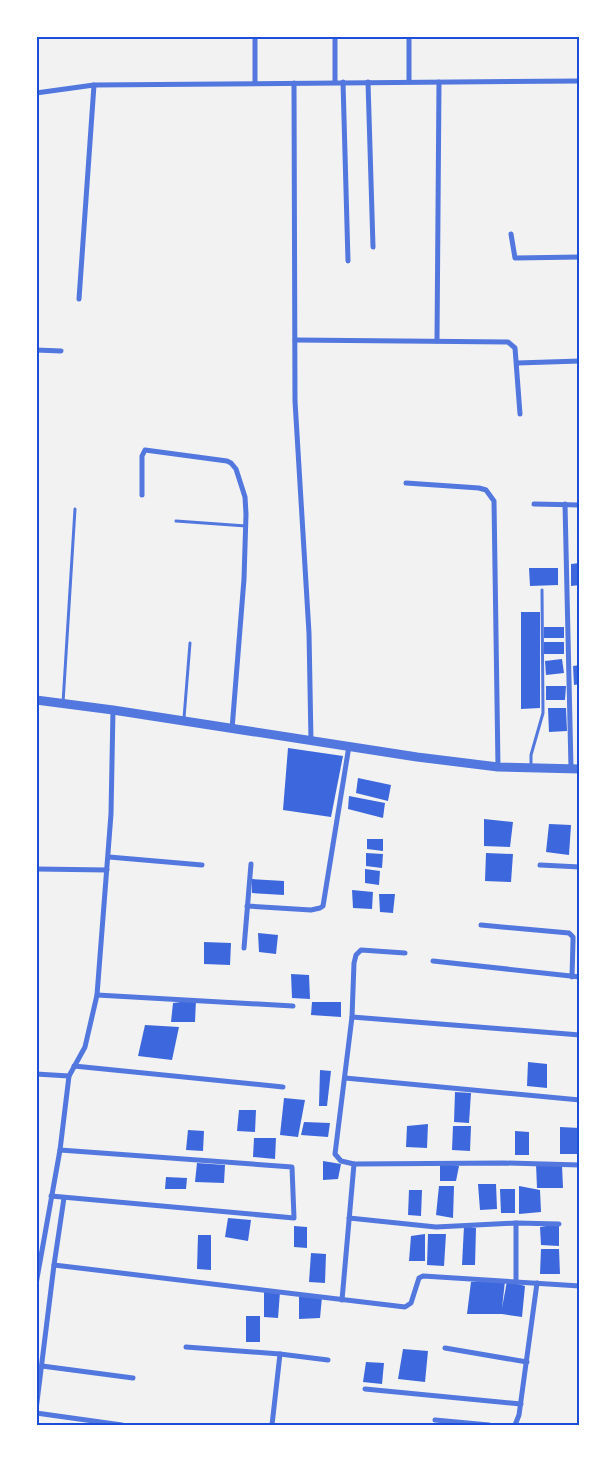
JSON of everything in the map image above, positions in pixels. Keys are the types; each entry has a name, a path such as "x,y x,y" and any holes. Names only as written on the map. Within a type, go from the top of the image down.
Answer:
{"street":[{"path":"255,36 255,83"},
{"path":"334,82 335,36"},
{"path":"409,36 409,82"},
{"path":"36,93 94,85 580,81"},
{"path":"343,82 348,261"},
{"path":"368,82 373,247"},
{"path":"437,341 439,82"},
{"path":"294,83 296,401 309,633 311,741"},
{"path":"79,299 94,85"},
{"path":"511,234 515,258 580,257"},
{"path":"295,340 508,342 515,348 520,414"},
{"path":"36,350 61,351"},
{"path":"517,363 580,361"},
{"path":"142,495 142,456 145,450 227,461 236,469 246,504 246,526 244,579 232,729"},
{"path":"406,483 479,488 486,490 494,501 498,766"},
{"path":"534,504 580,505"},
{"path":"36,700 184,719 232,729 311,741 498,766 576,768 565,504"},
{"path":"36,1284 60,1150 69,1076 85,1047 97,995 112,814 113,710"},
{"path":"248,906 311,910 323,906 349,746"},
{"path":"109,857 202,865"},
{"path":"244,948 251,864"},
{"path":"540,866 580,867"},
{"path":"36,869 107,870"},
{"path":"481,925 569,933 573,937 572,977"},
{"path":"405,953 361,950 356,955 352,1017 335,1154 341,1161 354,1164 504,1163 580,1165"},
{"path":"433,961 580,977"},
{"path":"97,995 293,1006"},
{"path":"352,1017 580,1036"},
{"path":"74,1066 283,1086"},
{"path":"36,1074 69,1076"},
{"path":"345,1078 580,1100"},
{"path":"51,1196 294,1218 292,1167 60,1150"},
{"path":"342,1300 354,1164"},
{"path":"64,1198 36,1412 122,1425"},
{"path":"349,1218 436,1227 516,1223 559,1224"},
{"path":"516,1223 516,1282"},
{"path":"36,1238 43,1239"},
{"path":"54,1264 408,1307 419,1278 423,1276 580,1286"},
{"path":"515,1425 521,1404 537,1283"},
{"path":"186,1348 280,1354 328,1360"},
{"path":"445,1348 527,1362"},
{"path":"272,1425 280,1354"},
{"path":"42,1366 133,1378"},
{"path":"366,1389 521,1404"},
{"path":"435,1420 489,1425"}],"lane":[{"path":"63,703 76,509"},
{"path":"176,521 246,526"},
{"path":"531,767 531,755 543,713 542,590"},
{"path":"184,719 190,643"}],"building":[{"path":"580,563 580,585 571,586 571,564"},
{"path":"529,568 558,568 558,585 530,586"},
{"path":"521,612 540,612 540,708 521,709"},
{"path":"544,627 564,627 564,638 544,638"},
{"path":"544,642 564,642 564,654 544,654"},
{"path":"562,659 564,673 546,675 545,661"},
{"path":"580,665 580,684 574,685 573,666"},
{"path":"546,686 566,686 565,700 546,700"},
{"path":"548,708 566,708 567,731 549,732"},
{"path":"288,748 343,756 331,817 283,810"},
{"path":"358,778 391,785 388,801 356,793"},
{"path":"349,796 385,803 383,818 348,809"},
{"path":"484,819 513,822 510,847 484,846"},
{"path":"549,824 571,825 569,855 546,852"},
{"path":"367,839 383,839 383,851 367,849"},
{"path":"366,853 383,854 382,868 366,866"},
{"path":"486,853 513,854 511,882 485,881"},
{"path":"365,869 380,871 379,885 365,883"},
{"path":"252,879 284,881 284,895 252,893"},
{"path":"352,890 373,892 372,909 353,908"},
{"path":"379,894 395,894 393,913 380,912"},
{"path":"258,933 278,935 276,954 259,952"},
{"path":"204,942 231,943 230,965 204,964"},
{"path":"291,974 309,975 310,999 292,998"},
{"path":"196,1000 195,1022 171,1022 173,1003"},
{"path":"312,1002 341,1002 341,1017 311,1015"},
{"path":"145,1025 179,1027 172,1060 138,1056"},
{"path":"528,1062 547,1064 547,1088 527,1086"},
{"path":"320,1070 331,1071 327,1106 319,1106"},
{"path":"455,1092 471,1093 469,1123 454,1122"},
{"path":"284,1098 305,1100 298,1137 280,1135"},
{"path":"239,1110 256,1110 255,1132 237,1131"},
{"path":"304,1122 330,1123 328,1137 301,1135"},
{"path":"428,1124 427,1148 406,1147 407,1126"},
{"path":"453,1126 471,1126 470,1151 452,1150"},
{"path":"560,1127 580,1128 579,1154 560,1154"},
{"path":"188,1130 204,1131 203,1151 186,1150"},
{"path":"515,1131 529,1132 529,1155 515,1155"},
{"path":"254,1138 276,1138 275,1159 253,1157"},
{"path":"323,1161 341,1164 338,1179 323,1180"},
{"path":"197,1163 225,1165 224,1183 195,1182"},
{"path":"440,1163 459,1166 456,1181 440,1181"},
{"path":"536,1164 562,1165 563,1188 537,1188"},
{"path":"166,1177 187,1178 186,1189 165,1189"},
{"path":"478,1184 496,1184 497,1209 480,1210"},
{"path":"439,1186 454,1186 453,1218 436,1215"},
{"path":"519,1186 540,1190 541,1212 519,1214"},
{"path":"500,1189 515,1189 515,1213 501,1213"},
{"path":"409,1190 422,1190 421,1216 408,1215"},
{"path":"228,1218 251,1220 248,1241 225,1237"},
{"path":"559,1224 559,1246 541,1245 540,1227"},
{"path":"294,1226 307,1227 307,1248 294,1247"},
{"path":"464,1226 476,1228 475,1265 462,1265"},
{"path":"425,1234 425,1261 409,1261 411,1236"},
{"path":"428,1234 446,1234 444,1266 427,1265"},
{"path":"198,1235 211,1235 211,1270 197,1269"},
{"path":"541,1249 559,1249 560,1274 540,1274"},
{"path":"311,1253 326,1254 325,1283 309,1282"},
{"path":"505,1281 502,1308 507,1281 525,1286 522,1317 502,1314 467,1314 471,1282"},
{"path":"264,1292 280,1292 278,1318 264,1317"},
{"path":"299,1297 322,1297 320,1318 299,1319"},
{"path":"246,1316 260,1316 260,1342 246,1342"},
{"path":"403,1349 428,1351 425,1382 398,1379"},
{"path":"366,1362 384,1363 382,1384 363,1382"}]}
